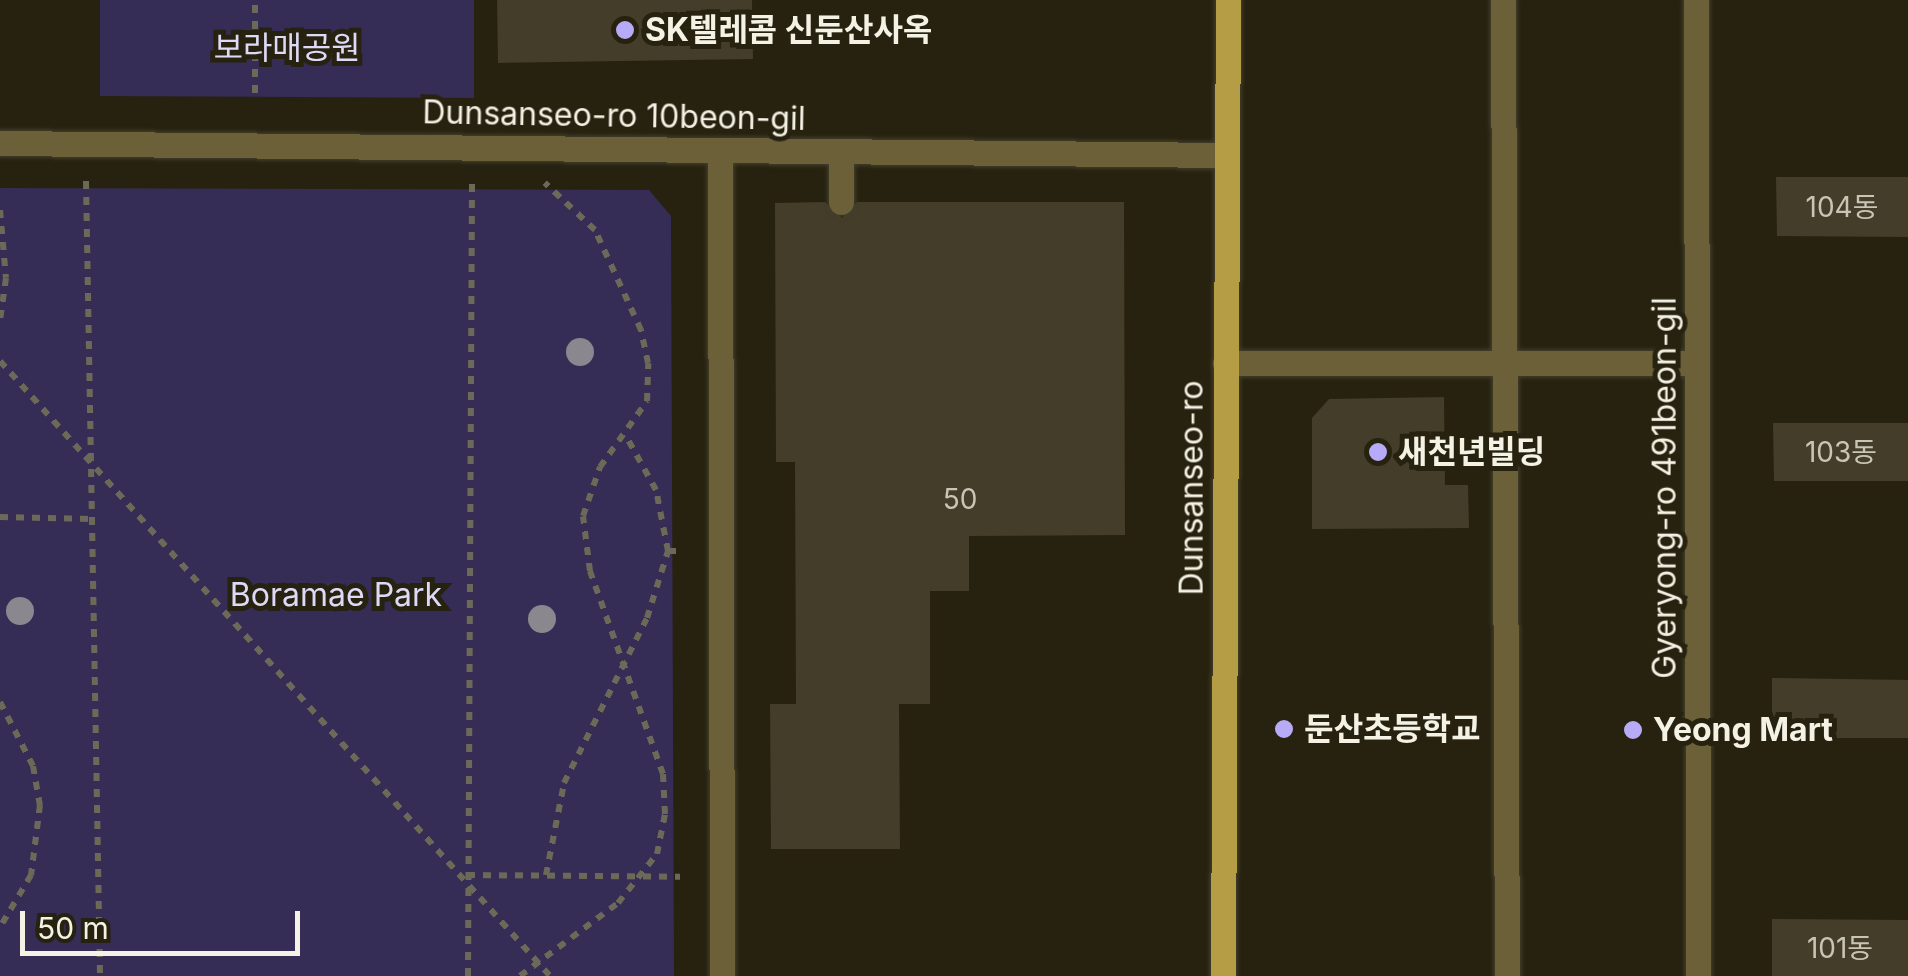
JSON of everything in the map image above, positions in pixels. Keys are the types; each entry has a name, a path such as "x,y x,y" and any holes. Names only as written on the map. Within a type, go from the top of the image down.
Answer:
{"main road":[{"name":"Dunsanseo-ro","path":"1224,976 1228,0"}],"street":[{"path":"1503,0 1500,363 1507,976"},
{"name":"Gyeryong-ro 491beon-gil","path":"1696,0 1698,976"},
{"name":"Dunsanseo-ro 10beon-gil","path":"0,143 1228,155"},
{"path":"720,150 722,976"},
{"path":"841,151 841,202"},
{"path":"1225,363 1697,363"}],"path":[{"path":"255,0 255,94"},
{"path":"86,181 100,976"},
{"path":"468,976 472,182"},
{"path":"520,976 592,927 658,854 663,774 590,571 583,516 600,467 627,438 648,401 641,330 596,230 545,182"},
{"path":"0,210 6,278 0,320"},
{"path":"0,361 550,976"},
{"path":"546,875 564,783 648,618 668,551 656,490 627,438"},
{"path":"0,517 92,519"},
{"path":"668,551 679,551"},
{"path":"0,702 33,766 40,837 20,901 0,927"},
{"path":"467,875 680,876"}],"green space":[{"name":"보라매공원","path":"100,0 474,0 474,98 100,96"},
{"name":"Boramae Park","path":"0,188 649,190 671,216 674,976 0,976"}],"building":[{"name":"SK텔레콤 신둔산사옥","path":"497,0 752,0 753,59 498,63"},
{"path":"1776,177 1908,177 1908,237 1777,236"},
{"path":"825,202 842,218 857,202 1124,202 1125,535 969,536 969,591 930,591 930,704 899,704 900,849 771,849 770,704 796,704 795,462 776,462 775,203"},
{"name":"새천년빌딩","path":"1444,397 1445,485 1468,485 1469,528 1312,529 1312,418 1329,399"},
{"path":"1773,423 1908,423 1908,481 1774,481"},
{"path":"1772,678 1908,680 1908,738 1772,738"},
{"path":"1772,919 1908,920 1908,976 1772,976"}],"place":[{"name":"SK텔레콤 신둔산사옥","path":"625,30"},
{"name":"새천년빌딩","path":"1378,452"},
{"name":"둔산초등학교","path":"1284,729"},
{"name":"Yeong Mart","path":"1633,730"}]}
